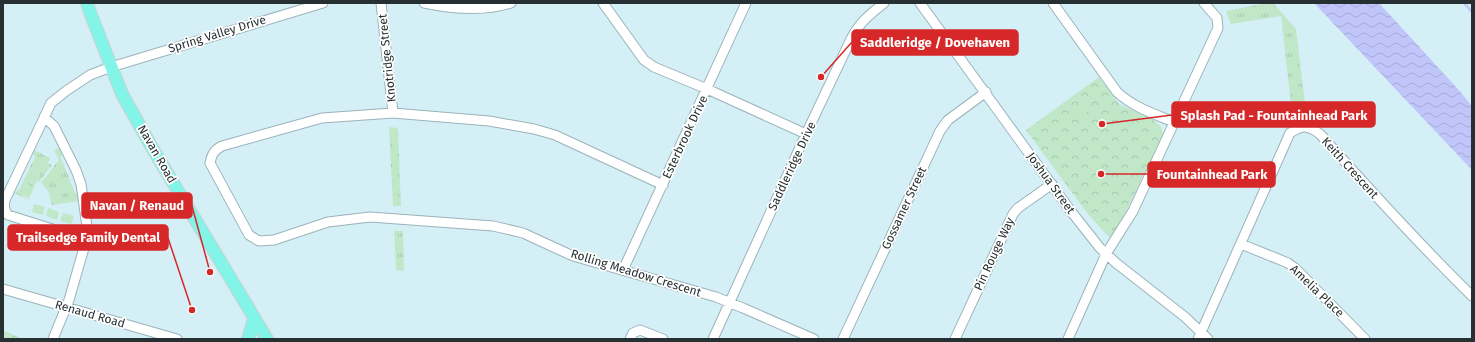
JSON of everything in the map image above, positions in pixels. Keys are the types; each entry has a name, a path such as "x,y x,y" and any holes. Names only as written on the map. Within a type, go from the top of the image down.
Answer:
{"main road":[{"name":"Navan Road","path":"87,3 122,94 154,151 267,339"},
{"path":"248,339 254,319"}],"street":[{"name":"Spring Valley Drive","path":"87,240 8,215 4,206 5,200 51,103 57,97 90,75 111,67 323,3"},
{"name":"Knotridge Street","path":"381,3 393,114"},
{"path":"424,3 470,9 495,7 511,3"},
{"path":"603,3 644,60 654,67 707,89 806,134"},
{"name":"Esterbrook Drive","path":"623,270 746,3"},
{"name":"Saddleridge Drive","path":"713,339 806,134 858,26 866,16 884,3"},
{"name":"Joshua Street","path":"920,3 1052,184 1106,254 1125,271 1173,308 1200,336 1208,339"},
{"path":"1053,3 1117,92 1136,106 1174,122"},
{"path":"1068,339 1106,254 1133,212 1218,28 1217,18 1204,3"},
{"name":"Gossamer Street","path":"843,339 940,130 948,120 986,92"},
{"name":"Rolling Meadow Crescent","path":"663,184 555,135 534,129 489,121 393,114 322,118 222,146 216,149 212,154 210,162 249,235 259,240 274,240 328,222 370,217 493,226 522,233 573,256 730,302 814,339"},
{"path":"44,117 54,126 76,170 81,184 88,234 66,308 53,339"},
{"name":"Keith Crescent","path":"1200,336 1290,133 1300,127 1310,127 1320,134 1389,211 1472,296"},
{"name":"Pin Rouge Way","path":"955,339 1013,214 1018,208 1052,184"},
{"name":"Amelia Place","path":"1241,244 1288,263 1296,269 1365,339"},
{"name":"Renaud Road","path":"3,290 176,339"},
{"path":"630,339 633,333 640,330 663,339"}],"green space":[{"path":"1273,3 1296,29 1306,111 1292,113 1281,16 1231,24 1226,11"},
{"path":"1099,77 1119,104 1155,121 1161,127 1163,135 1116,232 1110,237 1087,213 1026,130"},
{"path":"1089,105 1091,107 1091,111 1080,113 1079,107"},
{"path":"389,127 398,128 401,206 393,206"},
{"path":"60,147 62,153 61,158 75,193 79,195 80,201 51,205 49,192 41,183 59,160 54,150"},
{"path":"34,150 50,158 48,163 52,165 39,182 37,181 40,174 28,181 35,185 34,188 26,184 21,194 29,200 14,193 19,190 35,157 33,152"},
{"path":"39,157 47,160 42,171 34,167"},
{"path":"32,171 40,174 35,185 27,181"},
{"path":"26,184 34,188 29,198 21,194"},
{"path":"34,204 45,207 43,215 32,212"},
{"path":"48,208 59,212 57,220 46,216"},
{"path":"63,213 74,216 71,224 60,221"},
{"path":"394,231 403,231 404,271 396,270"},
{"path":"3,330 22,339 3,339"}],"water":[{"path":"1314,3 1379,3 1472,106 1472,170"}],"waterway":[{"path":"1464,3 1472,12"}],"place":[{"name":"Saddleridge / Dovehaven","path":"821,77"},
{"name":"Splash Pad - Fountainhead Park","path":"1102,124"},
{"name":"Fountainhead Park","path":"1101,174"},
{"name":"Navan / Renaud","path":"210,272"},
{"name":"Trailsedge Family Dental","path":"192,310"}]}
